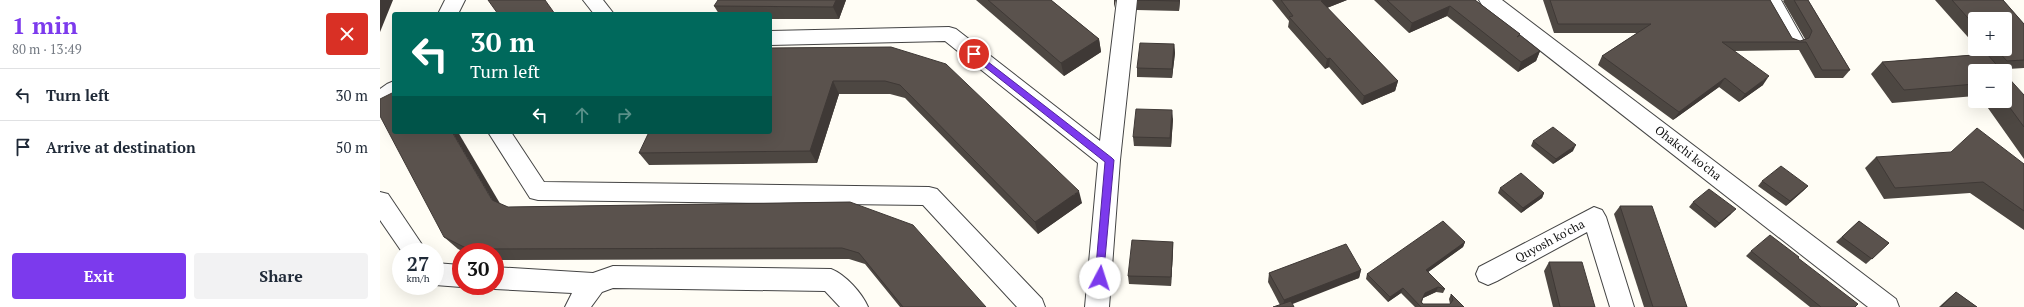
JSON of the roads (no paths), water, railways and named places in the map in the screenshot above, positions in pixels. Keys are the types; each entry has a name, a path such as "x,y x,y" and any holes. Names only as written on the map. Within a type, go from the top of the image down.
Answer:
{"street":[{"path":"449,12 456,0"},
{"path":"593,0 602,12"},
{"path":"1097,307 1109,160 1127,0"},
{"name":"Ohakchi ko'cha","path":"1489,0 1887,307"},
{"path":"1770,0 1794,41"},
{"path":"772,38 949,34 1109,160"},
{"path":"380,100 392,91"},
{"path":"500,134 538,191 929,196 1033,307"},
{"path":"380,201 409,243"},
{"name":"Quyosh ko'cha","path":"1488,274 1594,217 1622,307"},
{"path":"504,279 593,284 613,277 831,280 856,307"},
{"path":"577,307 593,284"}]}
